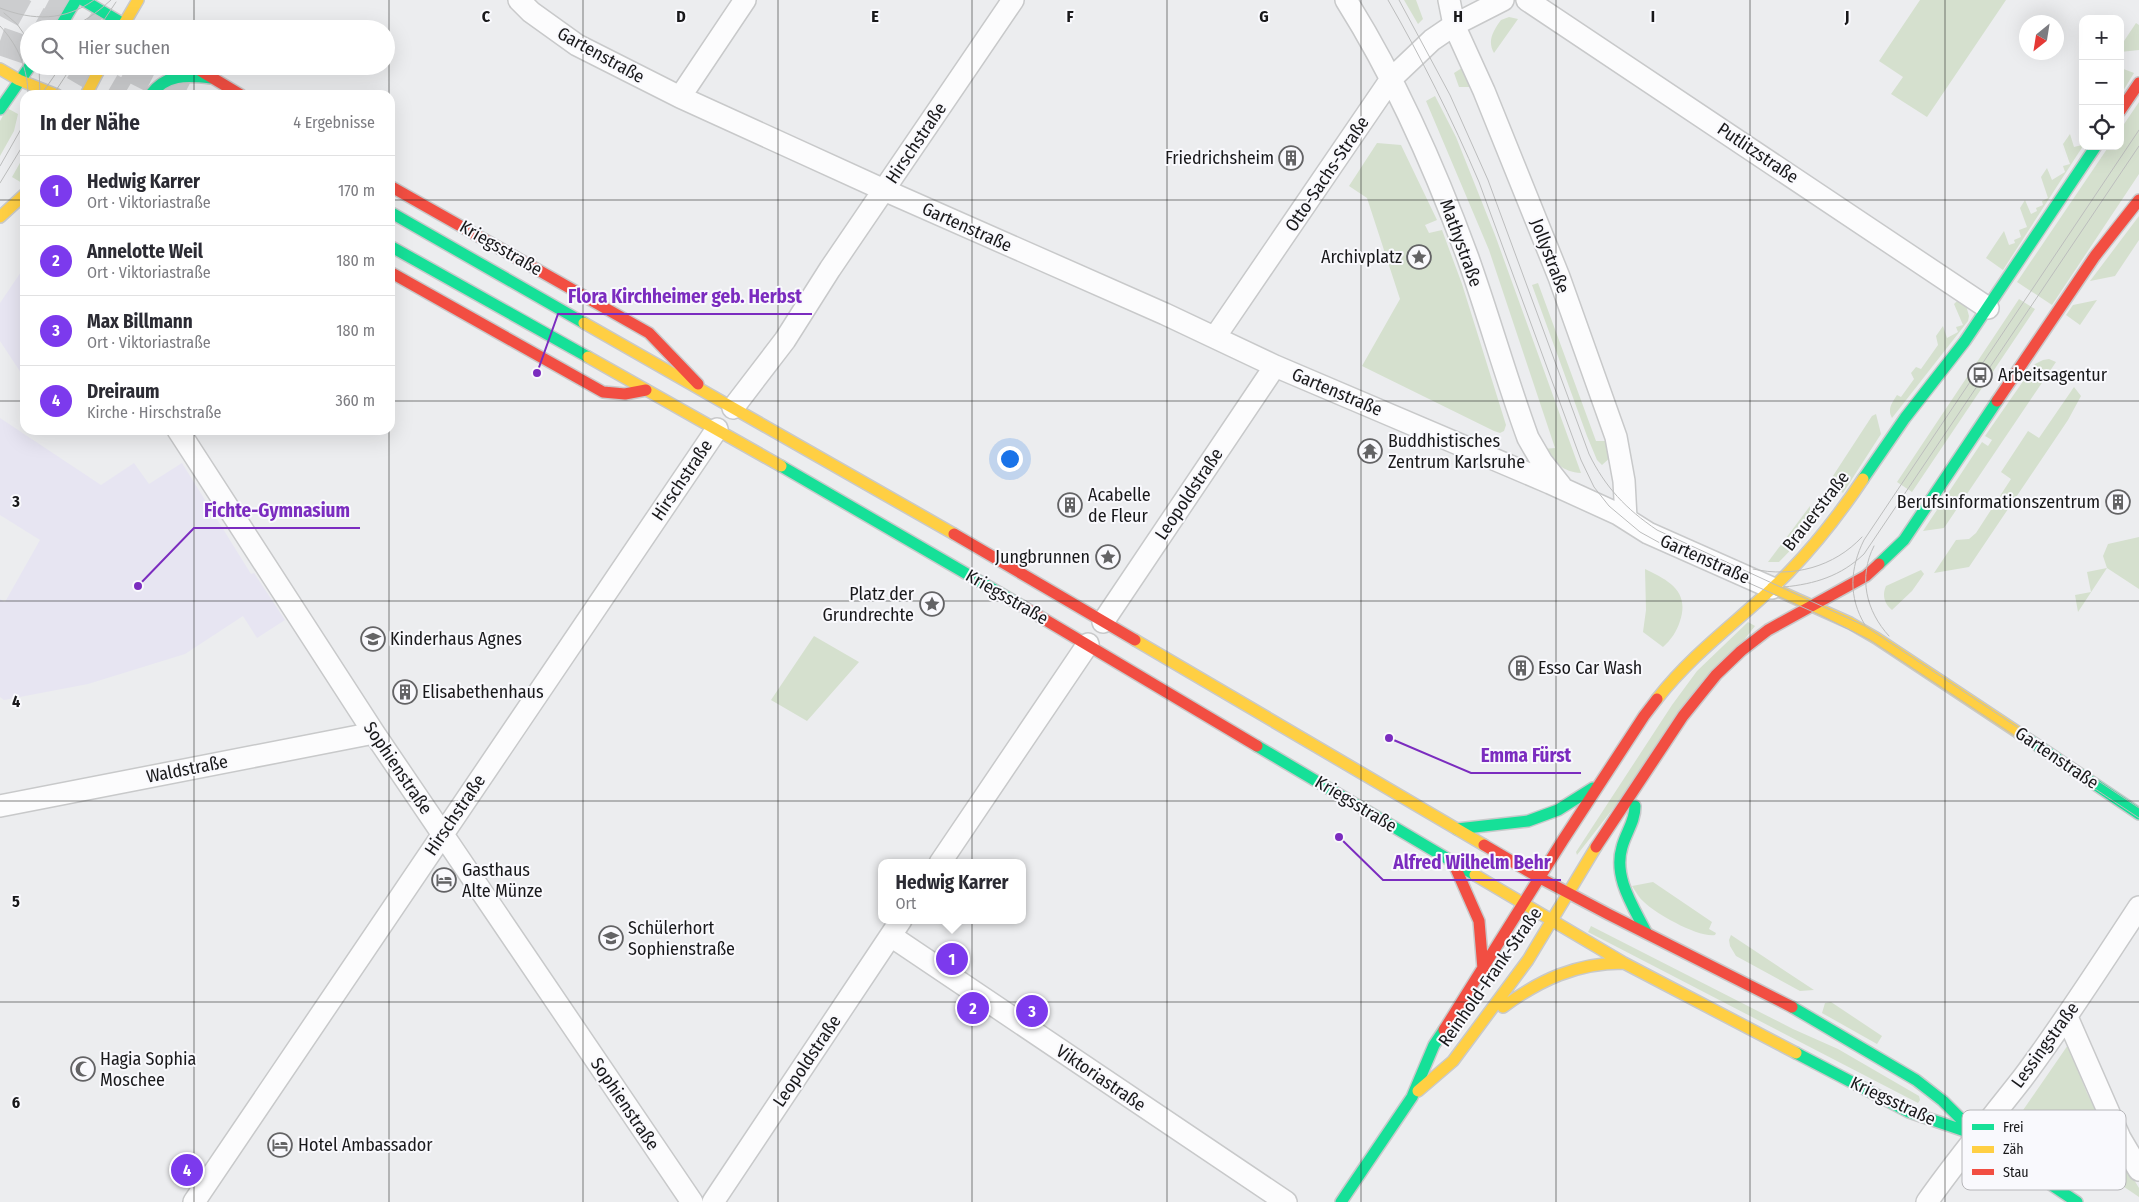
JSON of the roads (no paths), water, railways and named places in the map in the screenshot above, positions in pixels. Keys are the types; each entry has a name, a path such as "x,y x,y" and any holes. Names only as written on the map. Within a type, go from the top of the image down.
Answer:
{"main road":[{"path":"64,20 76,0"},
{"path":"83,0 115,20"},
{"path":"129,20 138,0"},
{"path":"0,69 45,90"},
{"path":"0,109 24,75"},
{"path":"89,90 96,75"},
{"path":"154,90 160,82 177,75"},
{"path":"188,75 211,78"},
{"path":"206,75 232,90"},
{"path":"2124,105 2139,83"},
{"name":"Brauerstraße","path":"1540,878 1628,738 1668,685 1691,659 1772,588 1812,548 1838,516 1905,418 1965,341 2093,150"},
{"name":"Kriegsstraße","path":"395,189 649,333 702,389 733,408 1540,878 1784,1002 1916,1080 1962,1120"},
{"path":"0,217 20,199"},
{"path":"1569,893 1638,782 1682,716 1716,675 1755,639 1810,605 1866,576 1904,540 2095,256 2139,200"},
{"path":"395,215 702,389"},
{"name":"Kriegsstraße","path":"395,249 689,413 1088,644 1624,963 1909,1112 1962,1130"},
{"path":"395,275 603,392 626,394 646,390"},
{"name":"Gartenstraße","path":"1772,588 1850,623 1876,638 2139,814"},
{"path":"1638,782 1633,823 1624,838 1620,851 1620,866 1627,893 1646,932"},
{"path":"1458,829 1528,821 1558,810 1599,785"},
{"path":"1453,862 1479,921 1483,969"},
{"name":"Reinhold-Frank-Straße","path":"1341,1202 1412,1097 1434,1045 1540,878"},
{"name":"Reinhold-Frank-Straße","path":"1412,1097 1453,1061 1484,1022 1528,960 1569,893"},
{"path":"1484,1022 1522,993 1561,973 1580,965 1624,963"},
{"path":"2059,1190 2077,1202"}],"street":[{"name":"Gartenstraße","path":"519,0 531,12 577,45 680,97 884,190 1216,337 1275,366 1508,464 1626,518 1648,533 1772,588"},
{"path":"680,97 745,0"},
{"name":"Hirschstraße","path":"733,408 785,340 1013,0"},
{"name":"Mathystraße","path":"1346,0 1381,58 1406,107 1446,199 1468,258 1528,438 1542,462 1565,490"},
{"name":"Jollystraße","path":"1449,0 1454,25 1484,91 1559,277 1613,428 1620,454 1624,481 1626,518"},
{"path":"1454,25 1503,0"},
{"name":"Putlitzstraße","path":"1527,0 1988,308"},
{"name":"Otto-Sachs-Straße","path":"1216,337 1391,79 1417,52 1454,25"},
{"name":"Leopoldstraße","path":"1103,622 1275,366"},
{"name":"Hirschstraße","path":"194,1202 717,429"},
{"name":"Sophienstraße","path":"181,435 374,732 692,1202"},
{"path":"943,859 1088,644"},
{"name":"Waldstraße","path":"0,806 374,732"},
{"name":"Lessingstraße","path":"1996,1110 2067,1017 2139,906"},
{"name":"Leopoldstraße","path":"712,1202 896,928"},
{"name":"Viktoriastraße","path":"896,928 1286,1202"},
{"path":"2067,1017 2108,1110"},
{"path":"2126,1148 2139,1170"},
{"name":"Lessingstraße","path":"1927,1202 1962,1153"}],"tunnel":[{"path":"0,0 37,20"},
{"path":"49,0 72,12 82,20"},
{"path":"0,41 20,48"},
{"path":"90,75 115,90"},
{"path":"145,75 174,90"}],"tram line":[{"path":"0,8 25,15 48,17 72,12 94,0"},
{"path":"85,20 111,0"},
{"path":"1388,0 1413,44 1479,182 1581,460 1594,487 1609,506 1640,532 1660,543 1820,615 1870,640 2139,818"},
{"path":"1399,0 1450,95 1488,180 1589,454 1602,477 1617,497 1657,530 1865,626 2139,808"},
{"path":"104,20 116,2"},
{"path":"4,13 20,28"},
{"path":"0,26 12,41 20,56"},
{"path":"26,75 28,90"},
{"path":"39,75 40,90"},
{"path":"44,90 55,75"},
{"path":"56,90 66,75"},
{"path":"1865,625 1856,604 1853,582 1856,561 1864,540 2139,130"},
{"path":"0,166 20,131"},
{"path":"1784,587 1806,584 1827,578 1846,568 1864,554 2139,146"},
{"path":"0,183 20,150"},
{"path":"1753,569 1783,572 1812,568 1839,556 1862,537"},
{"path":"1874,546 1866,570 1867,593 1875,616 1889,636"}],"place":[{"name":"Friedrichsheim","path":"1291,158"},
{"name":"Archivplatz","path":"1419,257"},
{"name":"Flora Kirchheimer geb. Herbst","path":"537,373"},
{"name":"Arbeitsagentur","path":"1980,375"},
{"name":"Buddhistisches Zentrum Karlsruhe","path":"1370,451"},
{"name":"Berufsinformationszentrum","path":"2118,502"},
{"name":"Acabelle de Fleur","path":"1070,505"},
{"name":"Jungbrunnen","path":"1108,557"},
{"name":"Fichte-Gymnasium","path":"138,586"},
{"name":"Platz der Grundrechte","path":"932,604"},
{"name":"Kinderhaus Agnes","path":"373,639"},
{"name":"Esso Car Wash","path":"1521,668"},
{"name":"Elisabethenhaus","path":"405,692"},
{"name":"Emma Fürst","path":"1389,738"},
{"name":"Alfred Wilhelm Behr","path":"1339,837"},
{"name":"Gasthaus Alte Münze","path":"444,880"},
{"name":"Schülerhort Sophienstraße","path":"611,938"},
{"name":"Hedwig Karrer","path":"952,959"},
{"name":"Annelotte Weil","path":"973,1008"},
{"name":"Max Billmann","path":"1032,1011"},
{"name":"Hagia Sophia Moschee","path":"83,1069"},
{"name":"Hotel Ambassador","path":"280,1145"},
{"name":"Dreiraum","path":"187,1170"}]}
